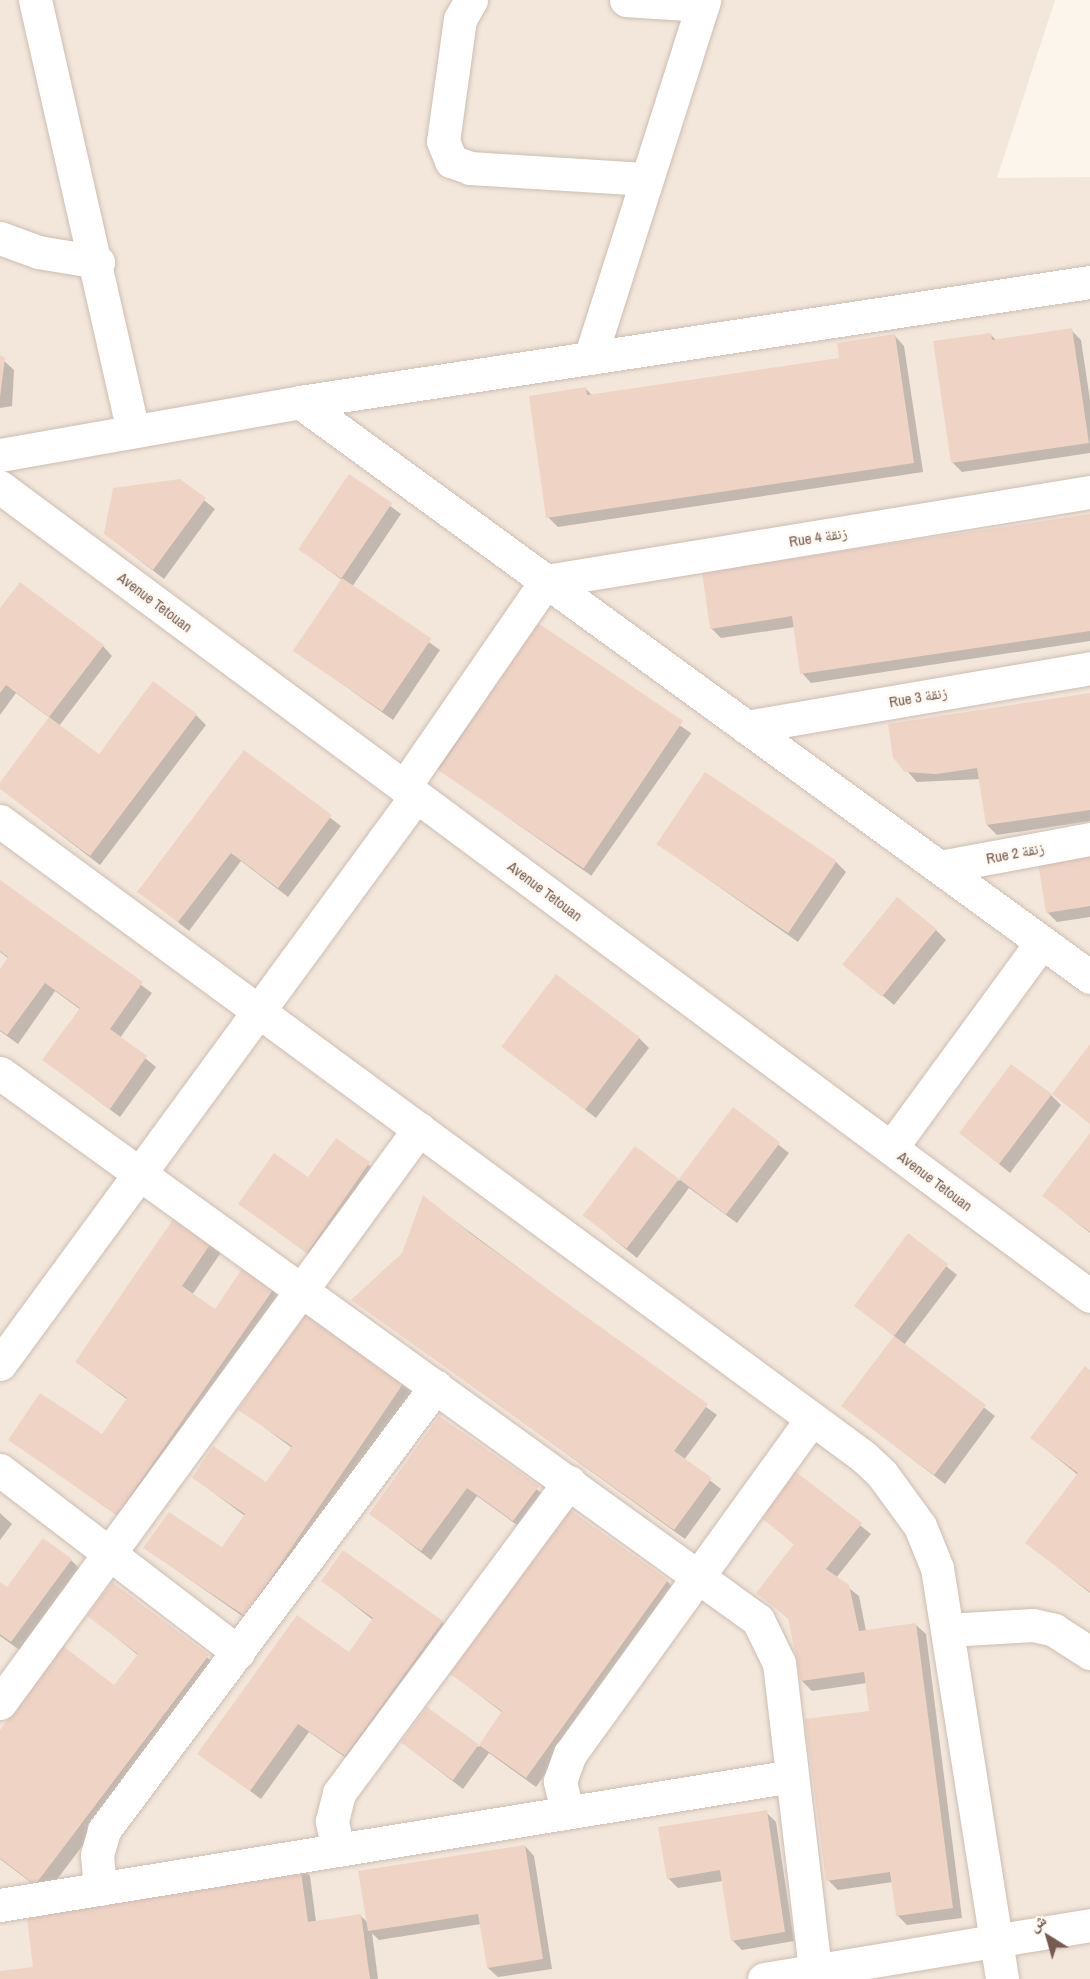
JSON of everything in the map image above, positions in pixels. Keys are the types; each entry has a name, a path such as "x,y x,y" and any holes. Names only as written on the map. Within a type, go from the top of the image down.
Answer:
{"street":[{"path":"35,0 98,262 133,431"},
{"path":"471,0 460,19 443,141 452,161 470,168 647,179"},
{"path":"590,358 703,2 626,0"},
{"path":"0,238 38,252 98,262"},
{"path":"0,455 300,402 1090,282"},
{"path":"300,402 1090,977"},
{"name":"Avenue Tetouan","path":"0,487 1090,1296"},
{"name":"Rue 4 زنقة","path":"546,581 1090,492"},
{"path":"0,1364 260,1012 410,792 546,581"},
{"name":"Rue 3 زنقة","path":"746,727 1090,668"},
{"path":"0,821 863,1456 903,1499 937,1568 1002,1979"},
{"name":"Rue 2 زنقة","path":"940,867 1090,839"},
{"path":"891,1148 1042,942"},
{"path":"0,1073 699,1575 758,1620 774,1647 815,1971"},
{"path":"0,1703 419,1129"},
{"path":"100,1889 97,1855 105,1830 436,1386"},
{"path":"567,1812 560,1781 570,1754 812,1419"},
{"path":"0,1470 238,1652"},
{"path":"338,1850 332,1821 339,1793 569,1482"},
{"path":"947,1629 1033,1625 1054,1630 1090,1653"},
{"path":"0,1905 792,1776"},
{"path":"764,1979 1090,1924"}],"shaded area":[{"path":"0,0 1055,0 997,178 1090,177 1090,1979 0,1979"}],"building":[{"path":"1072,328 1089,443 951,463 933,341 991,333 992,340"},
{"path":"895,334 914,463 546,518 529,396 586,387 587,395 839,358 837,343"},
{"path":"0,355 5,358 0,397"},
{"path":"349,474 392,503 341,579 298,549"},
{"path":"180,479 206,498 153,570 104,534 113,488"},
{"path":"1090,514 1090,631 800,674 792,616 710,629 702,572"},
{"path":"342,578 432,638 382,711 293,651"},
{"path":"20,582 104,645 49,717 6,685 0,693 0,608"},
{"path":"538,623 683,721 584,868 438,771"},
{"path":"153,681 197,714 90,856 0,789 0,782 49,717 99,754"},
{"path":"1090,693 1090,810 986,825 977,768 936,774 905,772 893,758 888,724"},
{"path":"244,750 332,815 278,888 231,853 178,922 137,892"},
{"path":"705,772 837,861 788,933 656,844"},
{"path":"1090,849 1090,906 1046,913 1037,856"},
{"path":"0,880 143,982 110,1029 147,1056 110,1109 42,1060 80,1008 45,983 7,1035 0,1030 0,969 8,957 0,951"},
{"path":"897,897 937,929 882,997 842,965"},
{"path":"556,974 640,1037 585,1110 501,1047"},
{"path":"1090,1044 1090,1124 1052,1094"},
{"path":"1011,1064 1052,1094 999,1164 959,1133"},
{"path":"733,1107 780,1143 726,1214 679,1179"},
{"path":"1090,1133 1090,1232 1042,1196"},
{"path":"336,1138 370,1162 307,1253 238,1204 274,1153 308,1177"},
{"path":"635,1146 679,1179 627,1249 583,1215"},
{"path":"423,1195 475,1237 708,1404 674,1451 712,1478 674,1530 351,1300 402,1253"},
{"path":"176,1215 213,1240 182,1286 215,1309 246,1263 277,1284 117,1515 8,1440 40,1393 102,1434 127,1398 75,1362"},
{"path":"908,1233 948,1264 894,1336 854,1306"},
{"path":"307,1310 407,1378 245,1616 143,1548 169,1512 222,1547 245,1514 192,1478 213,1446 266,1482 292,1446 238,1410"},
{"path":"894,1336 986,1405 934,1475 841,1406"},
{"path":"1085,1366 1090,1370 1090,1592 1025,1543 1078,1473 1030,1438"},
{"path":"439,1416 539,1486 513,1521 467,1488 421,1551 369,1514"},
{"path":"795,1471 862,1523 826,1569 849,1585 859,1631 916,1623 953,1908 896,1916 890,1872 826,1881 805,1719 869,1711 864,1672 801,1681 788,1618 756,1593 794,1544 759,1516"},
{"path":"569,1509 668,1580 526,1778 479,1745 502,1711 450,1674"},
{"path":"43,1538 72,1559 11,1642 0,1634 0,1582 7,1587"},
{"path":"343,1550 443,1621 345,1756 298,1724 250,1791 197,1754 297,1615 349,1652 373,1618 321,1581"},
{"path":"112,1582 209,1655 35,1885 0,1858 0,1730 63,1646 114,1685 138,1654 87,1616"},
{"path":"427,1707 479,1745 453,1780 401,1743"},
{"path":"767,1810 785,1932 731,1941 720,1870 667,1879 658,1827"},
{"path":"525,1845 543,1959 487,1968 478,1914 368,1931 358,1871"},
{"path":"300,1865 308,1922 361,1914 370,1979 0,1979 0,1971 33,1967 25,1903"}]}
